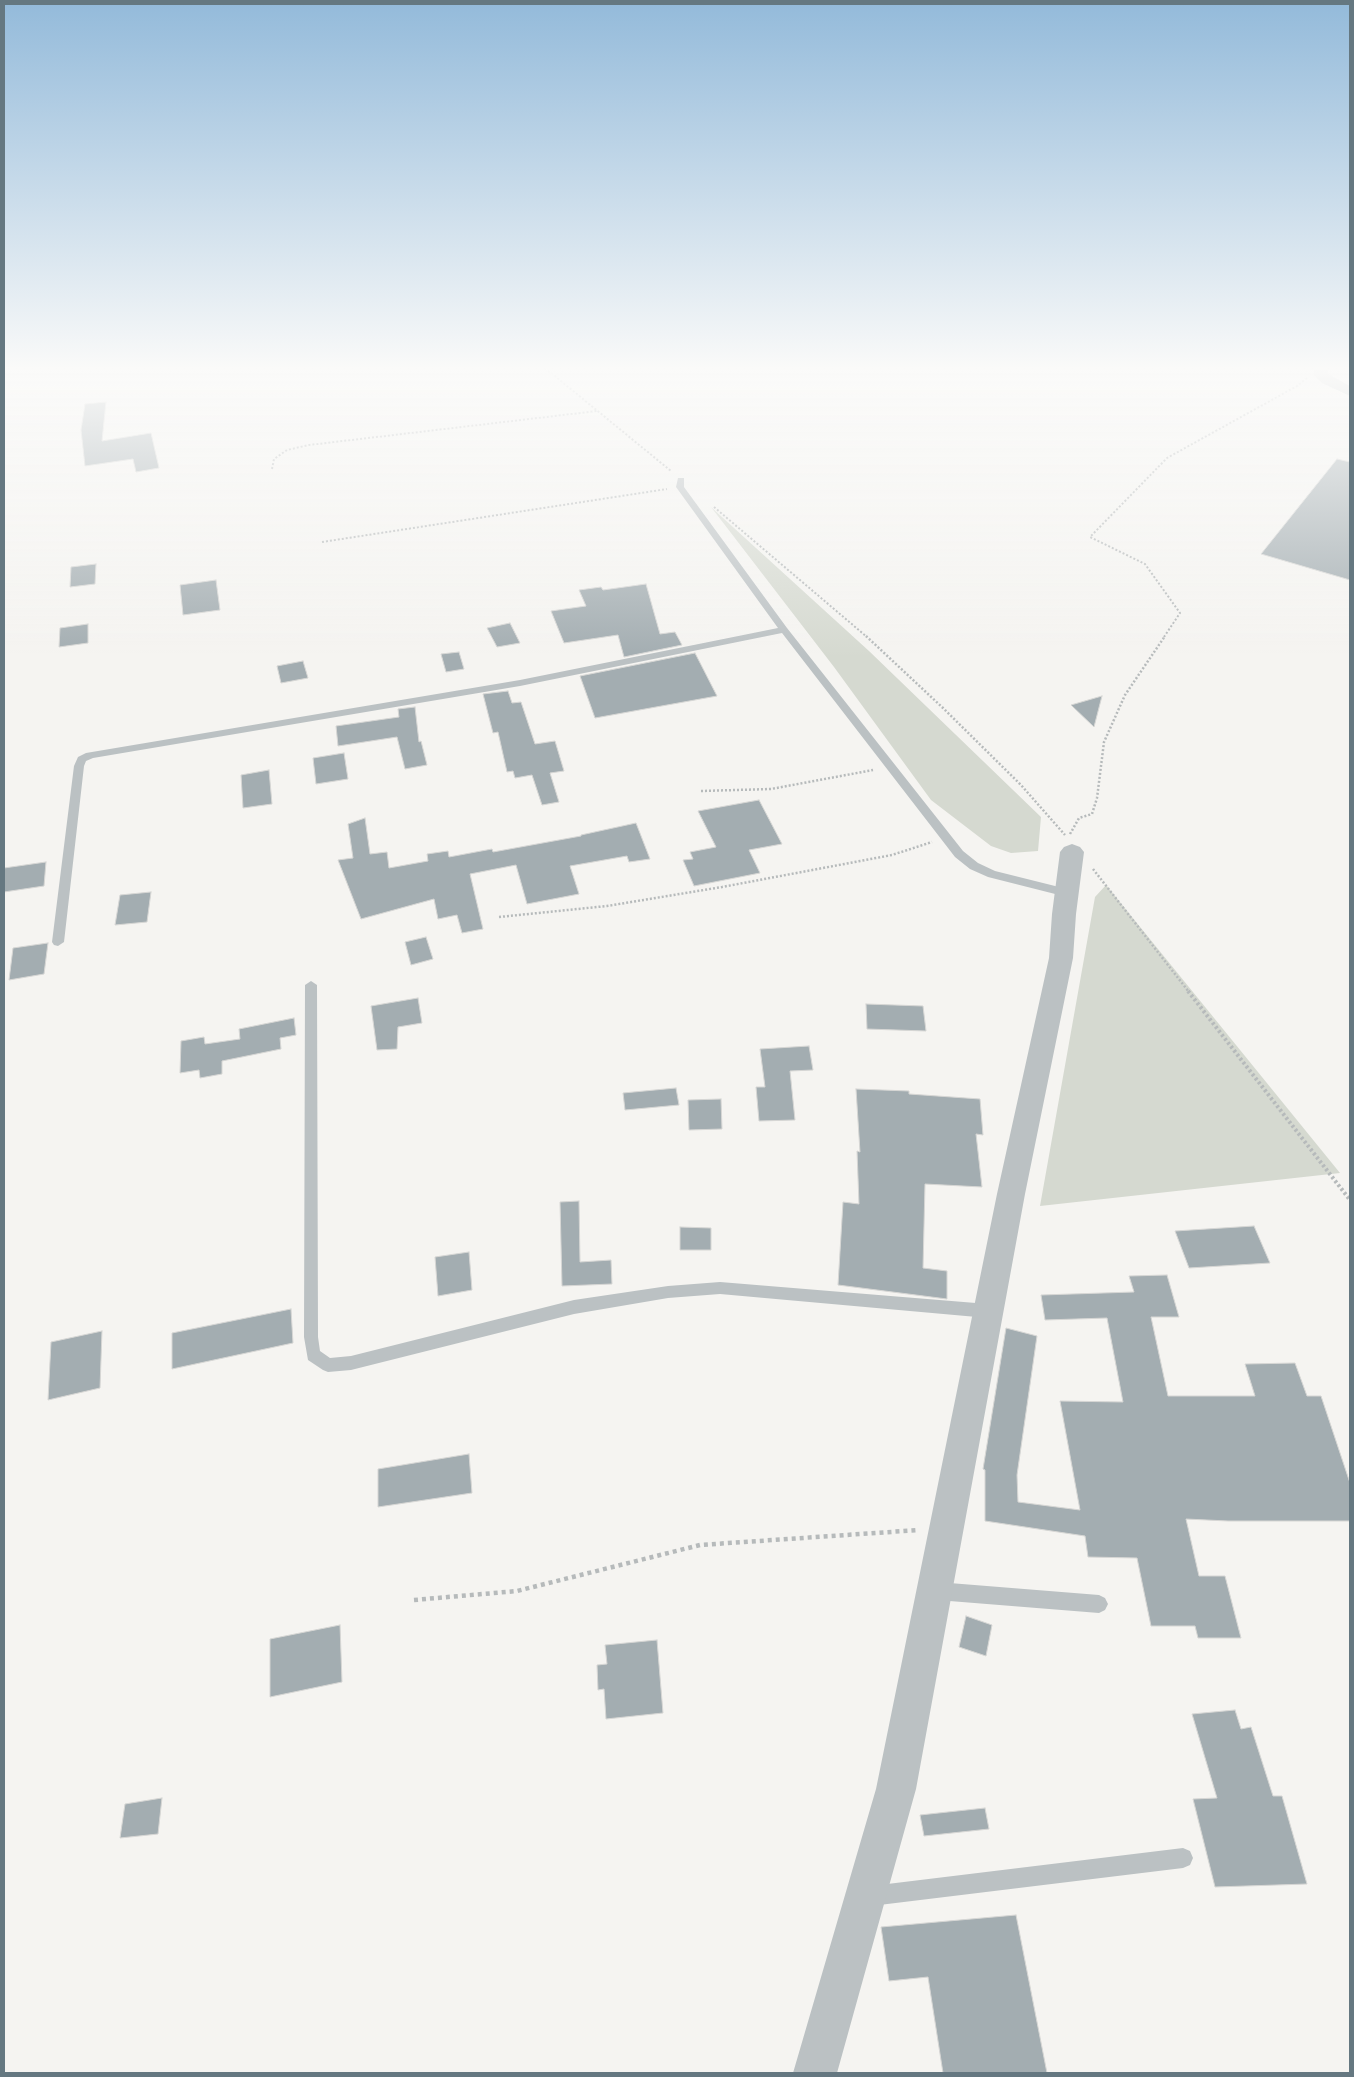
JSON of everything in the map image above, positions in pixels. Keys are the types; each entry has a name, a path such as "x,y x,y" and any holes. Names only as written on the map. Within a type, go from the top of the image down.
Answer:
{"street":[{"path":"815,2073 896,1789 1011,1194 1061,958 1067,894 1080,858"}],"lane":[{"path":"681,483 784,630 959,854 974,866 992,874 1067,894"},
{"path":"58,942 79,766 82,760 90,755 520,683 784,630"},
{"path":"311,984 311,1337 313,1355 328,1365 350,1363 574,1307 668,1292 720,1288 988,1312"},
{"path":"935,1591 1099,1604"},
{"path":"865,1897 1183,1858"}],"path":[{"path":"272,469 273,465"},
{"path":"660,465 784,565 874,644 1021,785 1070,841 1070,835 1079,818 1092,814 1097,798 1104,742 1125,695 1180,613 1145,564 1090,538 1160,465"},
{"path":"322,542 681,483"},
{"path":"701,791 771,790 890,766"},
{"path":"499,917 607,906 722,887 892,855 945,838"},
{"path":"1080,858 1350,1200"},
{"path":"414,1600 517,1591 700,1546 947,1528"}],"shaded area":[{"path":"711,507 869,651 1041,817 1038,851 1011,853 991,846 931,800 834,667"},
{"path":"1106,885 1340,1173 1040,1206 1095,897"}],"building":[{"path":"134,465 158,465 159,468 136,472"},
{"path":"1332,465 1350,465 1350,580 1261,554"},
{"path":"96,564 95,584 70,587 71,567"},
{"path":"216,580 220,610 183,615 180,585"},
{"path":"646,584 660,634 675,632 682,645 624,657 618,635 564,643 551,611 586,606 579,590 601,587 603,590"},
{"path":"510,623 520,643 497,647 487,628"},
{"path":"88,624 88,643 59,647 60,628"},
{"path":"459,652 464,669 446,672 441,654"},
{"path":"695,653 717,696 595,718 580,676"},
{"path":"303,661 308,678 281,683 277,666"},
{"path":"508,691 512,703 521,702 535,744 555,741 564,771 550,773 559,802 542,805 532,775 515,778 513,771 507,772 498,732 493,733 483,694"},
{"path":"1102,696 1094,727 1071,705"},
{"path":"415,707 419,742 421,741 427,765 405,769 397,737 338,746 336,726 399,717 398,709"},
{"path":"344,753 348,779 316,784 313,758"},
{"path":"269,770 272,804 243,808 241,775"},
{"path":"759,800 782,844 749,850 760,873 694,886 683,860 693,859 690,852 716,847 698,811"},
{"path":"365,818 370,854 387,852 389,868 428,861 427,854 448,851 449,857 492,849 493,852 581,836 636,823 650,859 629,862 627,856 570,866 579,894 527,904 516,865 470,874 483,929 462,933 457,915 438,919 434,899 361,919 338,860 353,858 348,824"},
{"path":"46,862 44,886 4,892 4,868"},
{"path":"151,892 147,922 115,925 120,895"},
{"path":"426,937 433,959 411,965 405,942"},
{"path":"48,943 44,974 9,980 13,948"},
{"path":"418,998 422,1023 398,1027 397,1049 377,1050 371,1006"},
{"path":"866,1004 923,1006 926,1031 867,1029"},
{"path":"294,1018 296,1035 280,1038 281,1049 222,1061 222,1074 200,1078 199,1070 180,1073 181,1041 204,1037 205,1044 240,1039 239,1029"},
{"path":"809,1046 813,1070 790,1071 795,1120 759,1121 756,1087 765,1087 760,1049"},
{"path":"676,1088 679,1105 625,1110 623,1093"},
{"path":"856,1089 909,1091 909,1094 980,1099 983,1135 976,1134 982,1187 925,1184 923,1268 947,1271 947,1299 838,1285 843,1202 859,1204 857,1151 860,1152"},
{"path":"721,1099 722,1129 689,1130 688,1100"},
{"path":"579,1201 580,1262 611,1260 612,1284 562,1286 560,1202"},
{"path":"1254,1226 1270,1263 1189,1268 1175,1231"},
{"path":"680,1227 711,1228 711,1250 680,1250"},
{"path":"469,1252 472,1290 438,1296 435,1257"},
{"path":"1167,1275 1179,1317 1151,1317 1168,1396 1255,1396 1245,1364 1295,1363 1307,1396 1321,1396 1350,1483 1350,1521 1186,1519 1199,1576 1225,1576 1241,1638 1198,1638 1195,1626 1151,1626 1137,1558 1088,1557 1085,1536 985,1521 985,1470 983,1469 1006,1328 1037,1336 1017,1475 1018,1502 1080,1510 1060,1401 1123,1402 1107,1318 1045,1320 1041,1295 1134,1292 1129,1276"},
{"path":"291,1309 293,1343 172,1369 172,1333"},
{"path":"102,1331 100,1388 48,1400 51,1342"},
{"path":"469,1454 472,1493 378,1507 378,1469"},
{"path":"966,1616 992,1625 986,1656 959,1647"},
{"path":"340,1625 342,1682 270,1697 270,1639"},
{"path":"657,1640 663,1713 606,1719 604,1689 598,1690 597,1665 607,1664 605,1645"},
{"path":"1235,1710 1241,1729 1251,1727 1273,1796 1282,1796 1307,1884 1215,1887 1193,1799 1217,1798 1192,1714"},
{"path":"162,1798 158,1834 120,1838 125,1804"},
{"path":"985,1808 989,1829 924,1836 920,1815"},
{"path":"1016,1915 1047,2073 943,2073 928,1977 889,1981 881,1927"}]}
